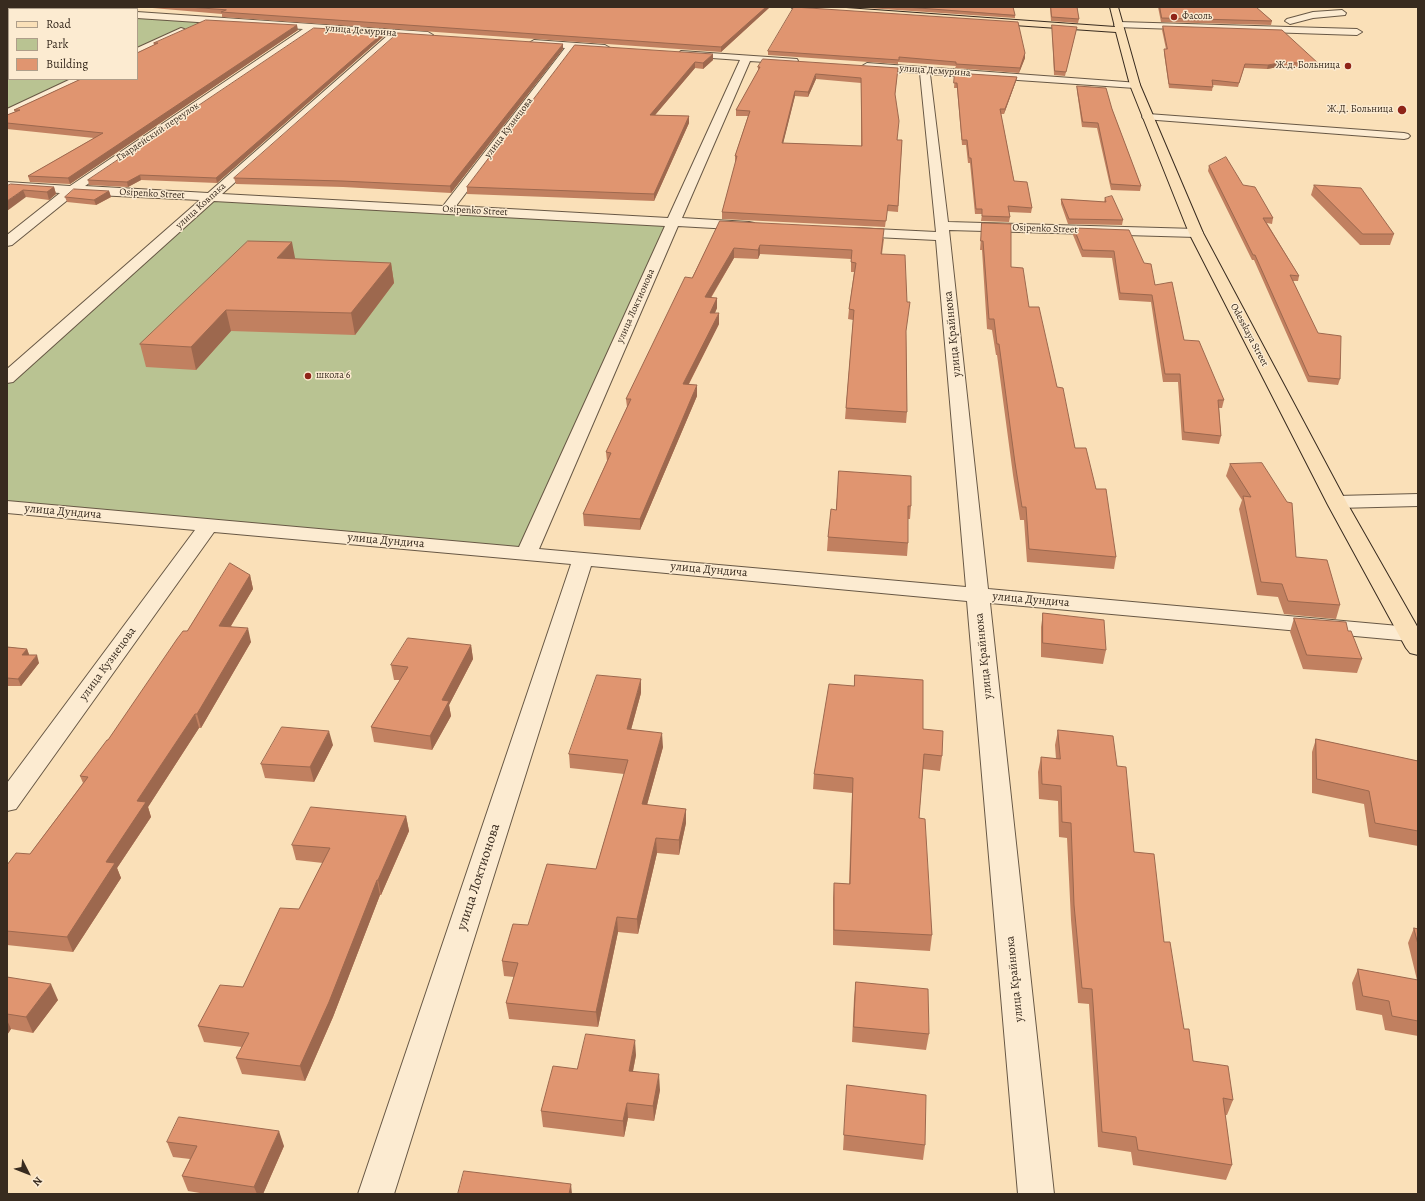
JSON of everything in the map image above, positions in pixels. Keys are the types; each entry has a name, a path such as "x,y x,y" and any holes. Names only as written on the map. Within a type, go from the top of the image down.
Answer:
{"main road":[{"path":"795,7 1120,28"},
{"name":"Odesskaya Street","path":"1114,7 1135,85 1196,233 1337,502 1414,641"}],"street":[{"path":"1120,28 1268,29 1357,32 1339,10 1278,24 1268,29"},
{"name":"улица Демурина","path":"138,15 434,36"},
{"path":"138,52 206,20"},
{"name":"Гвардейский переулок","path":"7,242 73,190 312,27"},
{"name":"улица Ковпака","path":"7,378 396,33"},
{"path":"526,42 612,48"},
{"name":"улица Кузнецова","path":"446,210 572,46"},
{"path":"675,53 801,62"},
{"name":"улица Локтионова","path":"526,554 746,58"},
{"name":"улица Демурина","path":"855,66 1135,85"},
{"name":"улица Крайнюка","path":"925,70 943,231 1036,1194"},
{"path":"7,113 77,80"},
{"path":"1148,117 1404,136"},
{"name":"Osipenko Street","path":"7,186 761,227"},
{"name":"Osipenko Street","path":"840,231 1196,233"},
{"path":"1337,502 1418,500"},
{"name":"улица Дундича","path":"7,507 978,595 1414,641"},
{"name":"улица Кузнецова","path":"7,802 209,525"},
{"name":"улица Локтионова","path":"376,1194 583,559"}],"green space":[{"path":"138,15 206,20 138,52"},
{"path":"8,38 8,80 77,80 7,113"},
{"name":"школа 6","path":"211,197 674,222 526,554 7,507 7,378"}],"building":[{"path":"189,7 766,7 721,47 221,12 226,10"},
{"path":"794,7 1018,22 1025,53 1020,68 956,64 956,62 899,57 899,60 768,51"},
{"path":"906,7 1013,7 1015,15"},
{"path":"1051,7 1077,7 1079,19 1052,17"},
{"path":"1160,7 1256,7 1272,21 1162,18"},
{"path":"206,20 297,25 68,178 28,176 103,133 7,123 7,115 20,110 14,110 79,80 138,80 138,53 158,43 154,43"},
{"path":"1052,25 1077,27 1066,72 1055,71"},
{"path":"1163,26 1282,30 1319,64 1278,62 1279,63 1268,65 1245,64 1239,83 1212,80 1213,87 1169,84 1164,49 1167,49"},
{"path":"314,28 384,32 216,178 140,175 127,182 88,180"},
{"path":"398,33 563,44 450,186 234,178"},
{"path":"575,45 713,54 703,63 695,62 650,115 689,116 654,194 467,187"},
{"path":"763,59 898,68 895,94 899,121 897,140 902,140 898,206 888,205 886,221 722,212 737,156 735,156 750,111 736,110 760,67 758,67","holes":["816,74 861,78 862,146 782,143 795,91 808,92"]},
{"path":"955,73 1017,77 1005,109 1000,109 1014,181 1027,182 1032,208 1008,206 1010,217 982,216 982,209 976,209 971,158 969,158 967,140 962,140 957,83 954,83"},
{"path":"1077,86 1106,88 1112,109 1141,186 1111,184 1098,123 1083,122"},
{"path":"1226,157 1243,185 1255,187 1273,218 1263,218 1299,276 1290,275 1318,333 1341,336 1340,379 1309,376 1255,255 1253,255 1209,166"},
{"path":"11,184 54,187 47,192 23,190 7,201 7,186"},
{"path":"1314,185 1361,188 1394,234 1363,234"},
{"path":"74,189 109,191 94,200 65,197"},
{"path":"1112,196 1123,220 1069,219 1061,199 1106,202 1105,198"},
{"path":"720,221 884,229 881,254 905,255 907,302 910,302 906,331 907,412 846,408 854,310 849,309 856,263 851,262 852,250 760,245 758,250 734,248 705,297 717,298 710,313 719,313 683,384 697,385 640,519 583,514 611,453 606,452 631,399 626,399 685,277 692,278"},
{"path":"982,223 1011,224 1011,267 1023,268 1029,307 1039,307 1057,387 1063,388 1075,448 1086,448 1096,489 1106,489 1116,557 1029,549 1026,507 1022,507 999,344 997,344 994,319 989,319 983,241 981,241"},
{"path":"1074,228 1129,230 1144,263 1151,264 1155,285 1172,282 1184,340 1199,341 1224,400 1218,400 1221,436 1184,432 1180,374 1165,374 1152,295 1120,293 1114,251 1083,250"},
{"path":"248,241 292,242 277,258 391,263 351,313 226,310 191,347 140,344"},
{"path":"1262,463 1287,502 1292,503 1296,557 1327,560 1340,605 1288,601 1282,584 1261,582 1243,496 1251,497 1230,464"},
{"path":"839,471 911,476 911,506 908,506 908,543 828,537 831,509 836,510"},
{"path":"230,563 250,575 219,626 248,628 197,714 195,714 137,801 146,802 106,862 115,863 67,937 7,931 7,865 16,853 30,854 88,777 80,776 108,740 177,639 183,631 187,631"},
{"path":"1043,613 1104,620 1106,650 1043,643"},
{"path":"1294,618 1346,622 1348,631 1351,631 1362,659 1307,655"},
{"path":"408,638 471,645 442,700 449,701 430,736 371,727 408,667 391,665"},
{"path":"7,647 27,649 22,655 37,655 18,679 7,678"},
{"path":"597,675 641,679 627,729 662,733 642,804 686,809 679,840 656,838 637,919 617,917 596,1012 506,1003 518,963 502,961 513,924 528,925 547,864 596,869 628,760 569,754"},
{"path":"855,675 923,680 923,729 943,731 942,756 924,754 919,818 925,819 932,935 834,930 834,883 850,884 853,778 814,774 829,684 854,686"},
{"path":"282,727 329,731 310,767 261,764"},
{"path":"1058,730 1113,736 1117,766 1126,767 1134,852 1154,854 1164,942 1170,942 1184,1029 1189,1029 1193,1061 1228,1066 1233,1100 1223,1098 1232,1165 1138,1150 1136,1137 1102,1132 1092,989 1082,988 1074,905 1071,823 1062,822 1061,786 1042,784 1041,757 1060,759"},
{"path":"1316,739 1418,761 1418,831 1375,823 1369,791 1317,779"},
{"path":"311,807 406,816 377,880 329,1002 300,1066 236,1058 249,1033 198,1026 220,985 243,987 280,908 299,909 330,848 292,845"},
{"path":"1414,928 1418,929 1418,944"},
{"path":"1358,969 1418,980 1418,1021 1392,1016 1389,1001 1363,996"},
{"path":"7,977 51,984 26,1017 7,1014"},
{"path":"856,982 928,989 929,1034 854,1027"},
{"path":"586,1034 635,1040 629,1071 659,1074 653,1106 627,1103 623,1121 541,1111 553,1066 577,1069"},
{"path":"847,1085 926,1095 925,1145 844,1135"},
{"path":"179,1117 279,1131 254,1187 182,1176 197,1146 167,1142"},
{"path":"464,1171 571,1184 569,1194 458,1194"}],"place":[{"name":"Фасоль","path":"1174,17"},
{"name":"Ж.д. Больница","path":"1348,66"},
{"name":"Ж.Д. Больница","path":"1402,110"},
{"name":"школа 6","path":"308,376"}]}
